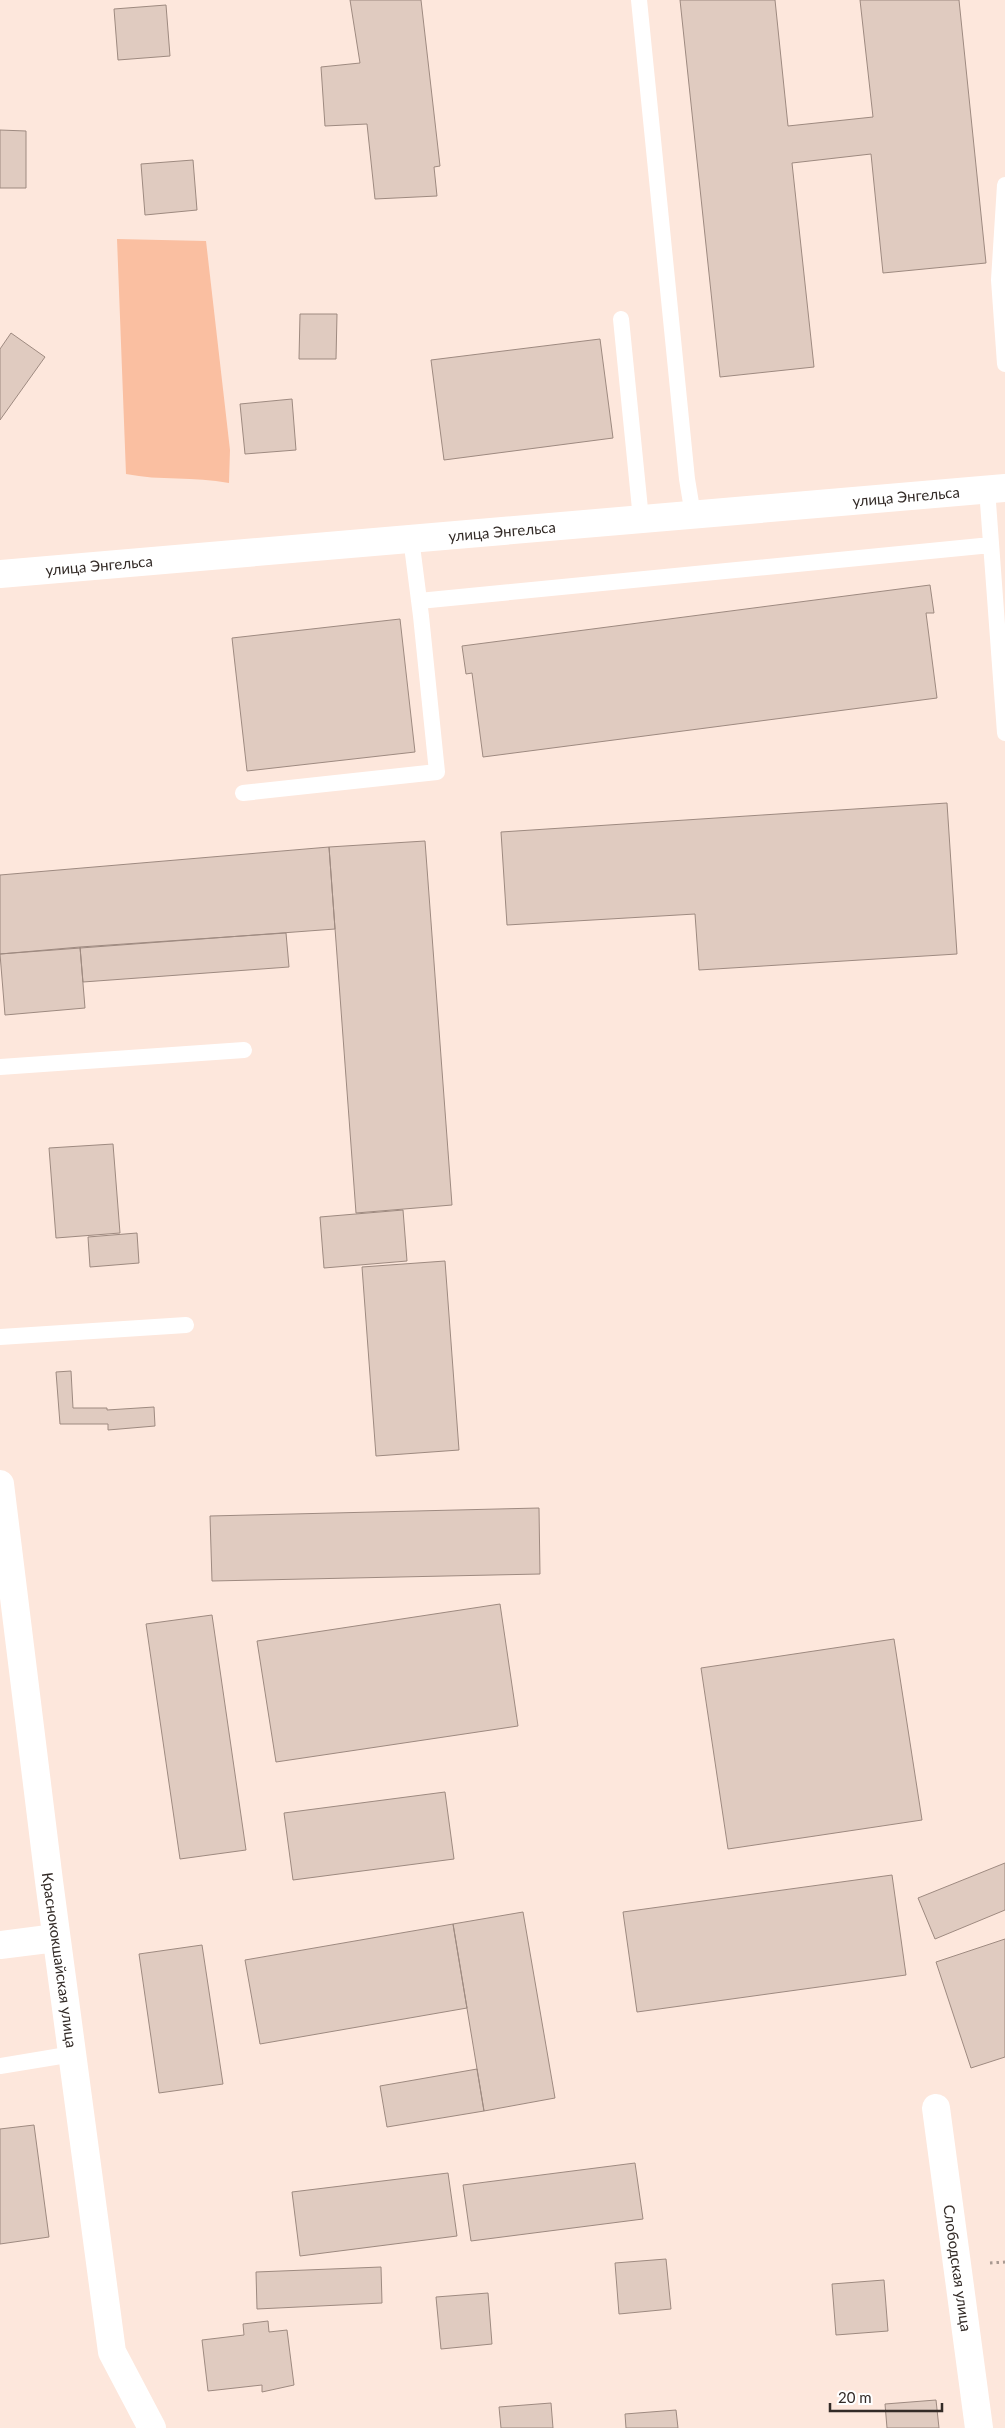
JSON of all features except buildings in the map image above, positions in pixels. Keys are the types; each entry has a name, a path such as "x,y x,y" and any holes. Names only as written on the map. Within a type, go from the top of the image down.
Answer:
{"street":[{"name":"улица Энгельса","path":"0,574 996,488"},
{"name":"Краснококшайская улица","path":"0,1484 56,1938 112,2352 152,2428"},
{"path":"0,1945 56,1938"},
{"name":"Слободская улица","path":"936,2108 979,2428"}],"lane":[{"path":"639,0 686,479 693,515"},
{"path":"1005,185 999,280 1005,364"},
{"path":"621,319 641,519"},
{"path":"996,488 991,545 1005,733"},
{"path":"243,793 438,772 411,538"},
{"path":"419,601 991,545"},
{"path":"0,1066 244,1050"},
{"path":"0,1337 186,1325"},
{"path":"0,2066 73,2054"}],"shaded area":[{"path":"117,239 206,241 230,450 229,483 126,474"}]}
